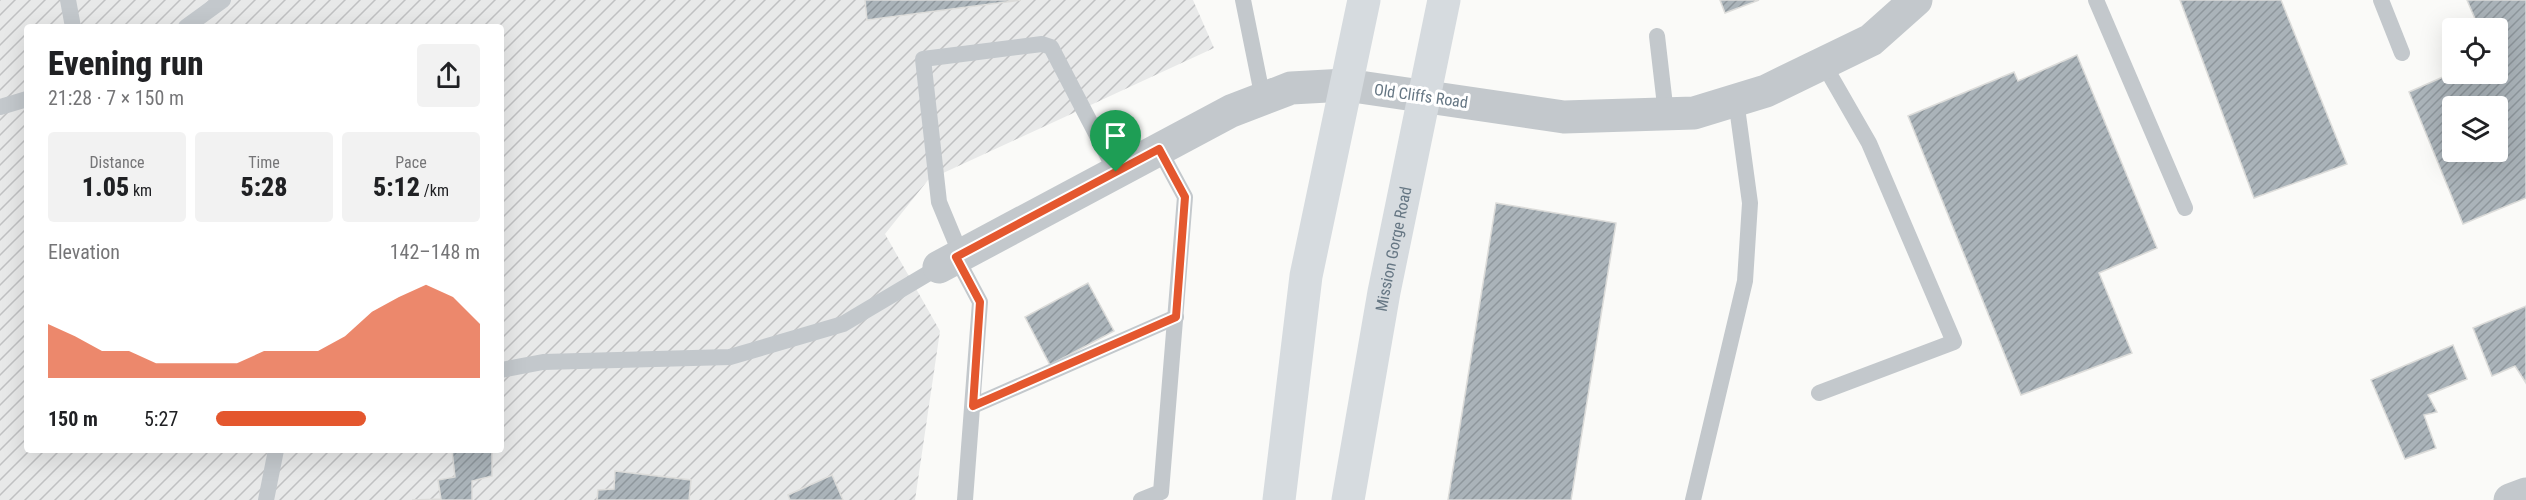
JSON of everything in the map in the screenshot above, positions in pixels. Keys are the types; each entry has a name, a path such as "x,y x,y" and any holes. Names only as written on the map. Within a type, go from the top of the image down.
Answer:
{"main road":[{"path":"1279,500 1306,276 1364,0"},
{"name":"Mission Gorge Road","path":"1348,500 1384,292 1444,0"}],"street":[{"name":"Old Cliffs Road","path":"952,260 1231,111 1291,88 1346,85 1564,117 1694,113 1766,92 1871,40 1916,0"},
{"path":"2510,500 2526,494"}],"lane":[{"path":"68,0 72,24"},
{"path":"190,24 223,0"},
{"path":"1243,0 1263,99"},
{"path":"2096,0 2185,208"},
{"path":"2381,0 2402,53"},
{"path":"1657,36 1666,114"},
{"path":"965,500 980,302 952,260 939,202 923,59 1042,44 1051,47 1116,172"},
{"path":"1819,393 1954,342 1869,143 1823,63"},
{"path":"0,107 24,100"},
{"path":"1693,500 1745,281 1750,203 1736,100"},
{"path":"1141,500 1161,492 1185,197 1159,149"},
{"path":"504,369 543,362 730,357 843,324 952,260"},
{"path":"973,406 1176,317"},
{"path":"266,500 275,453"}],"shaded area":[{"path":"0,0 1193,0 1214,48 928,180 885,234 940,331 915,500 0,500"}],"building":[{"path":"865,0 1021,0 867,20"},
{"path":"1720,0 1759,0 1725,13"},
{"path":"2180,0 2281,0 2347,164 2254,198"},
{"path":"2467,0 2526,0 2526,198 2463,224 2409,92 2442,77 2442,84 2508,84 2508,18 2475,18"},
{"path":"2077,55 2157,248 2099,273 2132,353 2021,395 1908,116 2014,72 2018,81"},
{"path":"1496,203 1616,223 1571,500 1448,500"},
{"path":"1088,283 1114,331 1050,365 1025,317"},
{"path":"2526,306 2526,383 2515,366 2492,376 2473,328"},
{"path":"2453,345 2467,379 2428,395 2437,412 2424,415 2436,448 2405,459 2371,380"},
{"path":"452,453 492,453 492,476 472,481 472,500 412,500 441,499 438,480 455,477"},
{"path":"615,471 691,480 689,500 597,500 598,490 614,489"},
{"path":"832,475 843,500 790,500 788,495"}],"route":[{"path":"1159,149 1185,197 1176,317 973,406 980,302 956,257 1116,172 1159,149"}]}
